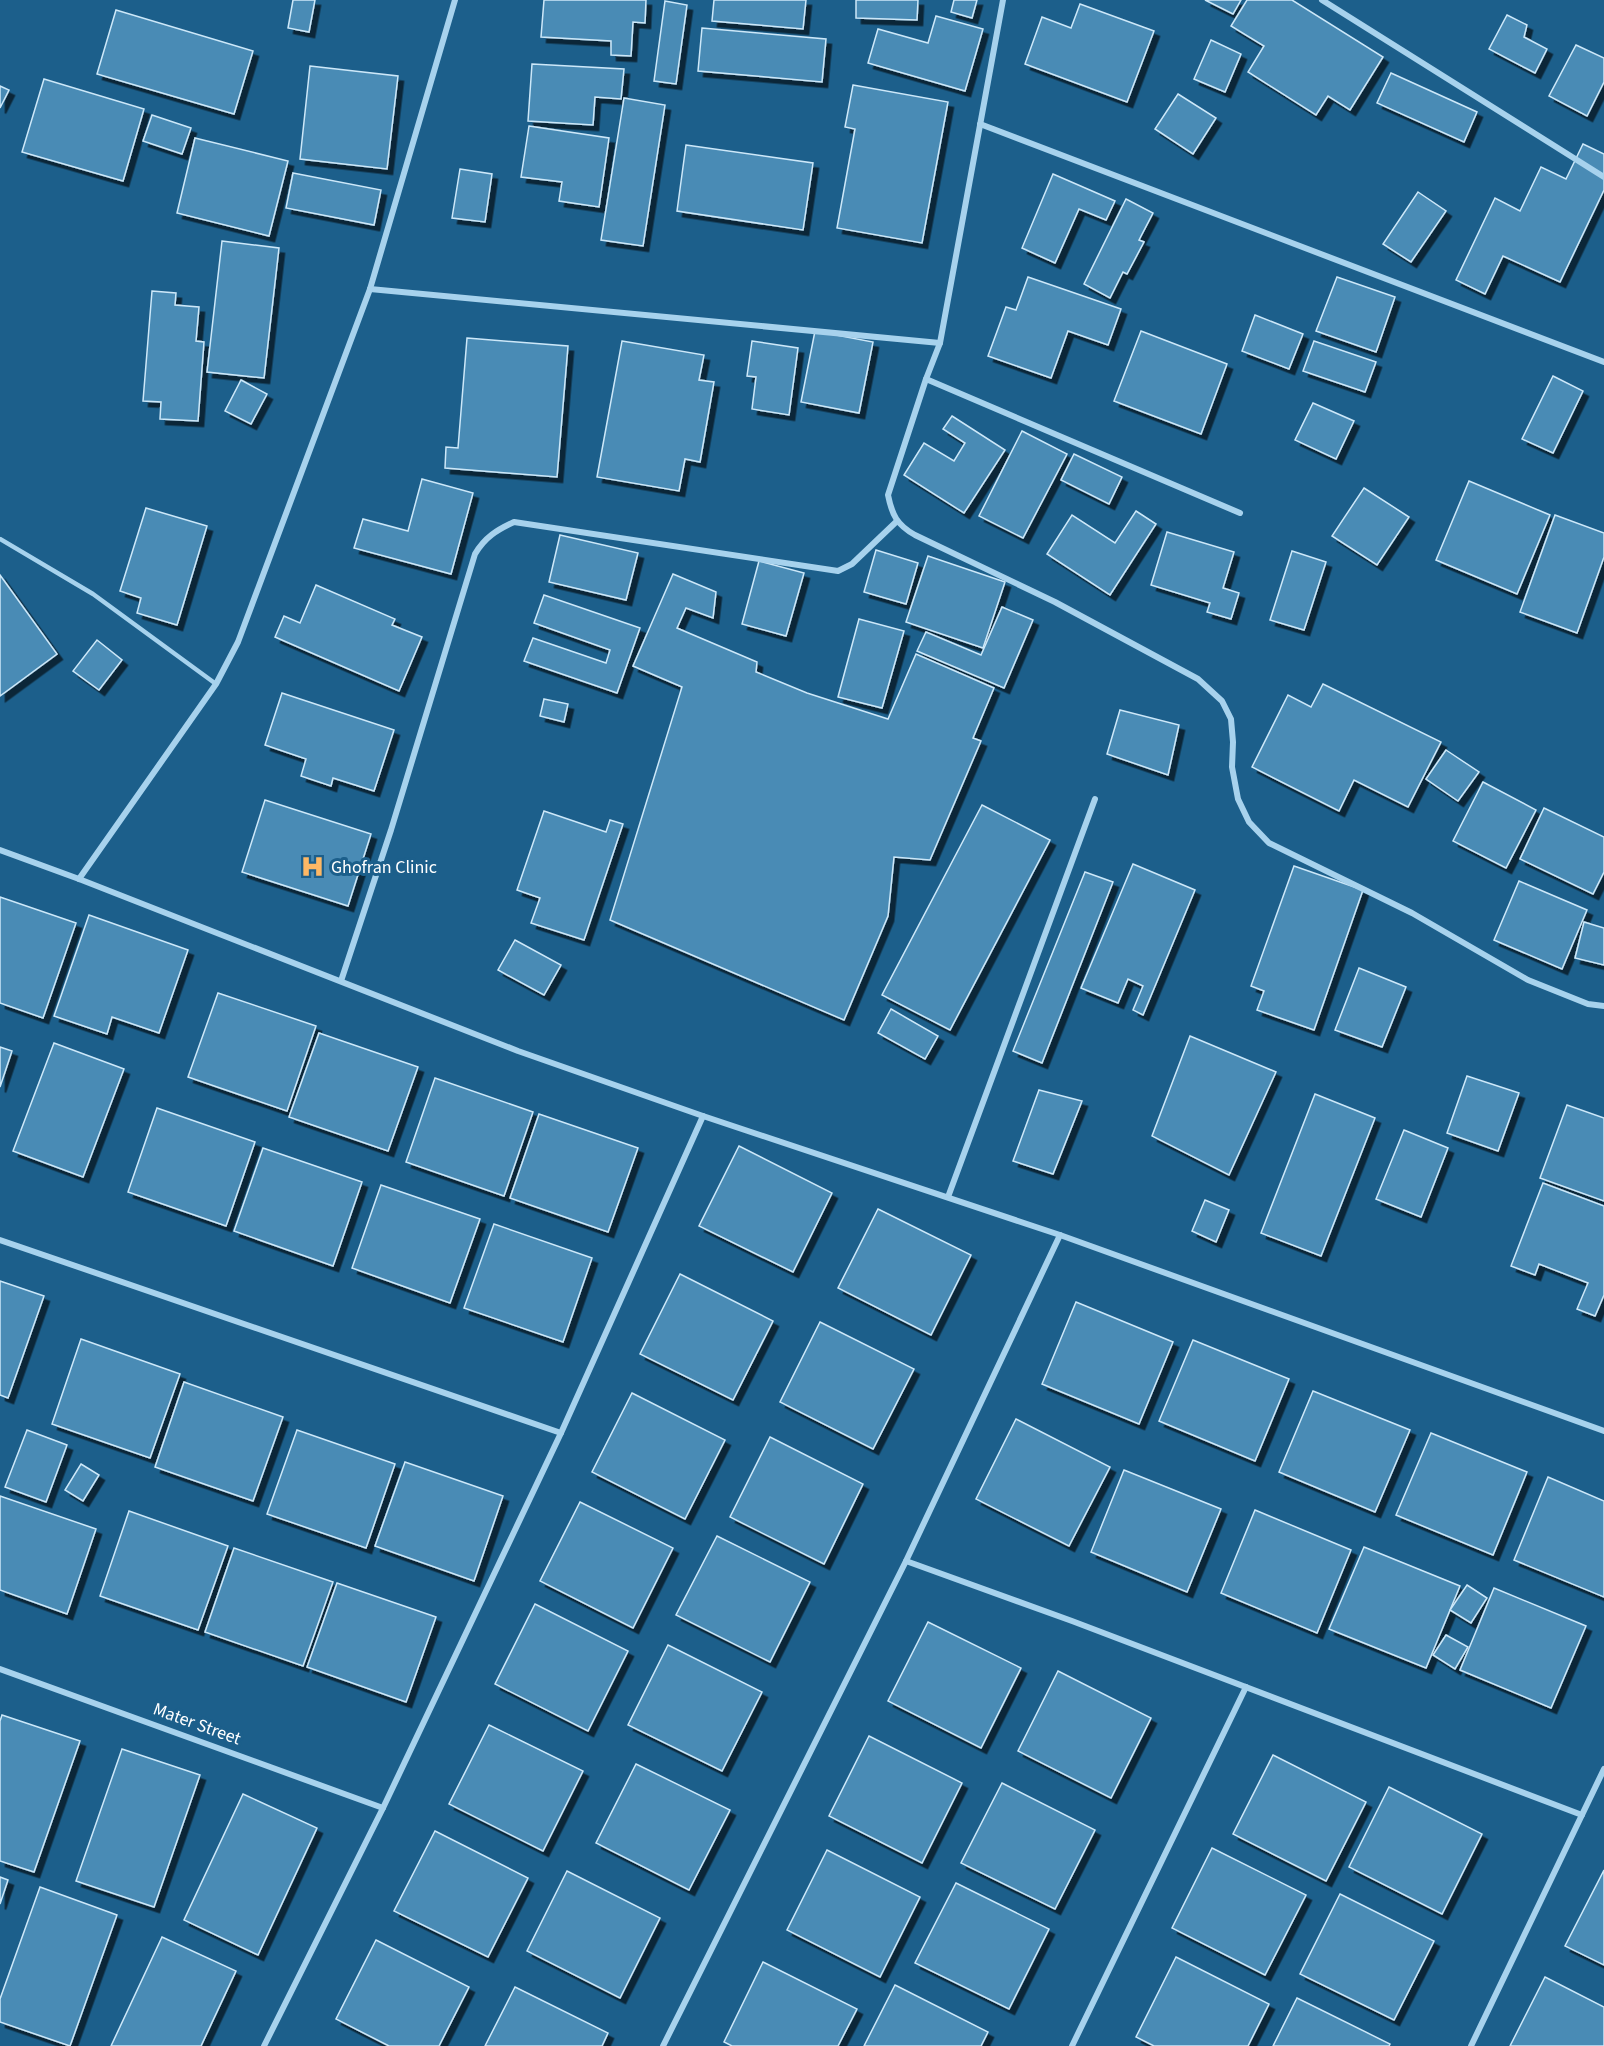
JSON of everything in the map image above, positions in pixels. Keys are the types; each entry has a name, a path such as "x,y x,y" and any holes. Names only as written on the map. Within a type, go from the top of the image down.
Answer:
{"street":[{"path":"79,879 216,684 238,642 370,290 455,0"},
{"path":"1003,0 940,343 888,495 896,522 915,535 1055,602 1198,679 1222,701 1231,719 1232,767 1238,799 1249,822 1269,843 1412,913 1528,980 1588,1004 1604,1006"},
{"path":"1322,0 1604,177"},
{"path":"980,124 1604,362"},
{"path":"370,290 940,343"},
{"path":"926,379 1240,513"},
{"path":"340,981 391,830 475,554 482,542 492,533 514,522 838,571 852,564 896,522"},
{"path":"948,1197 1095,799"},
{"path":"0,850 518,1052 1060,1235 1604,1431"},
{"path":"264,2046 383,1808 561,1433 703,1116"},
{"path":"663,2046 906,1561 1060,1235"},
{"path":"0,1240 561,1433"},
{"path":"906,1561 1072,1621 1582,1815"},
{"name":"Mater Street","path":"0,1669 383,1808"},
{"path":"1072,2046 1246,1687"},
{"path":"1471,2046 1604,1769"}],"lane":[{"path":"0,539 93,594 216,684"}],"building":[{"path":"293,0 315,0 309,32 288,28"},
{"path":"544,0 646,0 645,23 633,22 631,56 611,55 611,41 541,37"},
{"path":"714,0 806,0 803,29 712,21"},
{"path":"856,0 918,0 917,20 856,18"},
{"path":"954,0 977,0 972,18 951,12"},
{"path":"1205,0 1241,0 1233,14"},
{"path":"1247,0 1292,0 1383,57 1350,110 1328,96 1316,115 1248,72 1264,46 1231,26"},
{"path":"665,1 687,5 676,84 654,81"},
{"path":"1080,4 1154,31 1127,102 1025,64 1042,17 1071,28"},
{"path":"116,10 253,51 234,114 97,74"},
{"path":"1507,15 1527,25 1524,37 1547,49 1535,73 1489,49"},
{"path":"936,16 983,29 965,91 868,63 878,29 928,43"},
{"path":"702,28 826,39 822,82 698,71"},
{"path":"1211,40 1241,54 1225,92 1194,79"},
{"path":"1576,45 1604,58 1604,82 1587,116 1549,96"},
{"path":"532,64 624,69 621,99 595,97 593,125 528,121"},
{"path":"310,66 398,76 387,169 300,159"},
{"path":"1391,73 1477,112 1464,142 1377,103"},
{"path":"44,79 144,109 123,181 22,152"},
{"path":"853,85 948,102 922,243 837,228 855,129 845,127"},
{"path":"0,86 9,90 0,108"},
{"path":"1178,94 1216,118 1193,154 1155,129"},
{"path":"624,98 665,105 643,246 601,240"},
{"path":"152,115 191,128 182,154 143,141"},
{"path":"529,126 609,138 599,207 559,201 562,182 521,177"},
{"path":"195,138 288,161 269,236 177,213"},
{"path":"1583,144 1604,154 1604,190 1560,282 1503,256 1485,294 1456,280 1495,198 1520,211 1541,167 1566,179"},
{"path":"686,145 813,163 803,230 677,211"},
{"path":"460,169 492,174 485,222 452,218"},
{"path":"293,173 381,190 374,225 286,208"},
{"path":"1053,174 1115,201 1106,220 1079,209 1055,263 1022,248"},
{"path":"1418,192 1446,211 1411,262 1383,244"},
{"path":"1126,199 1153,213 1139,240 1144,242 1127,274 1123,272 1110,298 1084,284"},
{"path":"222,241 279,248 264,378 207,372"},
{"path":"1028,277 1121,309 1108,345 1068,331 1051,378 988,356 1006,307 1016,310"},
{"path":"1337,277 1395,297 1376,352 1316,331"},
{"path":"152,291 176,293 175,305 199,307 196,341 204,342 198,421 160,419 161,402 143,401"},
{"path":"1255,315 1303,334 1289,369 1242,351"},
{"path":"815,331 873,342 859,413 801,402"},
{"path":"1141,331 1227,364 1201,434 1114,401"},
{"path":"467,338 568,346 557,477 445,468 446,447 458,448"},
{"path":"622,341 704,355 699,380 714,382 700,462 685,459 679,491 597,477"},
{"path":"752,341 798,348 789,415 752,409 756,377 747,376"},
{"path":"1314,341 1376,362 1365,392 1303,371"},
{"path":"1553,376 1583,391 1553,453 1522,439"},
{"path":"241,380 267,394 251,424 225,411"},
{"path":"1313,403 1354,421 1336,459 1295,440"},
{"path":"952,416 1005,450 964,513 904,475 924,443 954,461 965,443 943,429"},
{"path":"1022,431 1067,454 1023,538 979,516"},
{"path":"1074,454 1122,477 1109,504 1061,480"},
{"path":"422,479 473,493 451,574 354,548 363,519 408,531"},
{"path":"1469,481 1550,515 1517,594 1436,560"},
{"path":"1364,488 1409,517 1377,565 1332,536"},
{"path":"146,508 207,526 177,625 137,613 141,598 120,591"},
{"path":"1136,511 1156,524 1110,595 1047,554 1072,515 1115,543"},
{"path":"1555,515 1604,533 1604,557 1577,633 1520,612"},
{"path":"1167,532 1234,552 1223,588 1239,593 1231,619 1207,612 1210,603 1151,585"},
{"path":"560,535 638,553 626,600 549,582"},
{"path":"876,550 918,563 906,604 864,592"},
{"path":"1292,551 1326,562 1304,630 1270,620"},
{"path":"928,556 1005,582 983,648 906,622"},
{"path":"759,561 804,573 786,636 742,624"},
{"path":"673,574 716,592 713,618 686,608 677,628 757,662 756,672 807,693 888,719 916,654 994,688 973,738 981,741 930,860 894,857 888,916 844,1020 610,920 682,687 633,666"},
{"path":"0,575 57,654 0,696"},
{"path":"316,585 395,619 392,625 422,637 399,691 275,637 284,616 300,623"},
{"path":"544,595 640,628 617,693 524,661 533,638 606,663 610,650 534,623"},
{"path":"1002,607 1033,620 1004,688 917,651 926,632 981,655"},
{"path":"859,619 904,631 882,708 838,697"},
{"path":"97,640 122,660 99,690 73,671"},
{"path":"1323,684 1441,742 1408,807 1354,780 1339,811 1252,767 1288,695 1311,707"},
{"path":"282,693 394,730 374,791 333,778 331,786 301,776 306,759 265,745"},
{"path":"544,699 568,704 564,722 540,716"},
{"path":"1120,710 1179,725 1168,775 1107,754"},
{"path":"1446,750 1479,772 1458,801 1426,779"},
{"path":"1483,782 1536,810 1506,868 1453,841"},
{"path":"265,800 371,834 348,906 242,872"},
{"path":"982,805 1050,840 950,1030 882,995"},
{"path":"1544,808 1604,837 1604,872 1593,894 1520,859"},
{"path":"544,811 606,832 610,820 623,824 584,940 531,923 540,898 517,890"},
{"path":"1133,864 1195,890 1143,1015 1133,1010 1143,986 1128,979 1118,1003 1081,988"},
{"path":"1294,866 1363,890 1314,1030 1257,1010 1264,991 1251,986"},
{"path":"1085,872 1113,882 1042,1063 1013,1051"},
{"path":"1519,881 1587,910 1562,969 1494,940"},
{"path":"0,897 76,923 43,1018 0,1003"},
{"path":"89,915 188,950 159,1033 112,1017 107,1034 54,1016"},
{"path":"1584,922 1604,928 1604,965 1575,958"},
{"path":"515,940 561,965 544,995 498,970"},
{"path":"1359,968 1406,987 1382,1047 1335,1030"},
{"path":"218,993 316,1026 287,1111 188,1077"},
{"path":"891,1009 938,1036 925,1059 878,1033"},
{"path":"319,1033 418,1067 388,1151 289,1117"},
{"path":"1190,1036 1276,1072 1229,1175 1152,1136"},
{"path":"54,1043 124,1069 83,1177 13,1151"},
{"path":"0,1047 12,1051 0,1087"},
{"path":"1467,1076 1519,1093 1498,1151 1447,1133"},
{"path":"435,1078 533,1112 504,1196 406,1162"},
{"path":"1039,1090 1082,1101 1053,1174 1013,1161"},
{"path":"1315,1094 1375,1118 1321,1256 1261,1233"},
{"path":"1567,1105 1604,1118 1604,1201 1540,1178"},
{"path":"157,1108 255,1142 226,1226 128,1192"},
{"path":"539,1114 638,1148 608,1232 510,1198"},
{"path":"1404,1130 1448,1148 1421,1217 1376,1199"},
{"path":"739,1146 832,1193 793,1272 699,1226"},
{"path":"263,1148 362,1182 333,1266 234,1231"},
{"path":"1543,1183 1604,1206 1604,1295 1595,1316 1577,1309 1588,1283 1539,1264 1535,1275 1511,1266"},
{"path":"381,1185 480,1219 450,1303 352,1268"},
{"path":"1205,1200 1229,1210 1216,1242 1192,1231"},
{"path":"878,1209 971,1255 931,1335 838,1288"},
{"path":"494,1224 592,1258 563,1342 464,1308"},
{"path":"680,1274 773,1321 733,1400 640,1354"},
{"path":"0,1281 44,1296 8,1398 0,1395"},
{"path":"1076,1302 1173,1342 1139,1424 1042,1384"},
{"path":"820,1322 914,1369 873,1449 780,1402"},
{"path":"81,1339 180,1374 150,1458 52,1424"},
{"path":"1193,1340 1289,1379 1255,1461 1159,1421"},
{"path":"184,1382 283,1417 253,1501 155,1467"},
{"path":"1313,1391 1410,1430 1375,1512 1279,1472"},
{"path":"632,1393 725,1440 685,1519 592,1472"},
{"path":"1016,1419 1110,1467 1069,1546 976,1499"},
{"path":"27,1430 67,1445 46,1502 5,1487"},
{"path":"297,1430 395,1464 366,1548 267,1514"},
{"path":"1431,1433 1527,1472 1493,1555 1396,1515"},
{"path":"770,1437 863,1484 824,1564 730,1517"},
{"path":"405,1462 503,1496 474,1581 375,1546"},
{"path":"81,1464 99,1475 83,1501 65,1490"},
{"path":"1124,1470 1221,1509 1187,1592 1091,1552"},
{"path":"1548,1477 1604,1501 1604,1597 1514,1560"},
{"path":"0,1496 96,1529 67,1614 0,1590"},
{"path":"580,1502 673,1548 633,1628 540,1581"},
{"path":"1255,1510 1351,1550 1317,1633 1221,1593"},
{"path":"129,1511 228,1546 198,1630 100,1596"},
{"path":"717,1536 810,1582 770,1662 676,1615"},
{"path":"1364,1547 1460,1586 1426,1668 1329,1629"},
{"path":"234,1548 333,1582 303,1666 205,1632"},
{"path":"337,1583 436,1617 406,1702 307,1667"},
{"path":"1467,1585 1487,1598 1471,1623 1450,1610"},
{"path":"1494,1588 1586,1626 1551,1708 1460,1670"},
{"path":"535,1604 628,1651 588,1731 495,1684"},
{"path":"928,1622 1021,1668 981,1748 888,1701"},
{"path":"1446,1635 1468,1647 1455,1669 1433,1655"},
{"path":"668,1645 762,1692 722,1771 628,1725"},
{"path":"1058,1671 1151,1718 1111,1798 1018,1751"},
{"path":"2,1715 80,1741 34,1872 0,1861 0,1721"},
{"path":"489,1725 583,1771 543,1851 449,1804"},
{"path":"869,1736 962,1783 922,1863 829,1816"},
{"path":"122,1749 200,1775 154,1907 76,1881"},
{"path":"1273,1755 1366,1802 1326,1881 1233,1834"},
{"path":"636,1764 730,1810 689,1890 596,1843"},
{"path":"1002,1783 1095,1830 1055,1909 961,1863"},
{"path":"1389,1787 1482,1834 1442,1914 1349,1867"},
{"path":"243,1794 317,1828 258,1955 184,1920"},
{"path":"435,1831 528,1878 488,1957 394,1911"},
{"path":"1212,1848 1306,1895 1265,1975 1172,1928"},
{"path":"827,1850 920,1897 880,1977 787,1930"},
{"path":"1604,1870 1604,1965 1565,1946"},
{"path":"567,1871 660,1918 620,1998 527,1951"},
{"path":"0,1877 8,1880 0,1904"},
{"path":"956,1883 1049,1929 1009,2009 915,1963"},
{"path":"40,1887 117,1915 70,2046 0,2022 0,1999"},
{"path":"1340,1894 1434,1941 1394,2020 1300,1974"},
{"path":"162,1937 236,1971 201,2046 111,2046"},
{"path":"376,1940 469,1987 439,2046 389,2046 336,2019"},
{"path":"1176,1957 1269,2004 1248,2046 1154,2046 1136,2037"},
{"path":"763,1962 857,2009 838,2046 732,2046 724,2042"},
{"path":"1545,1977 1604,2007 1604,2046 1510,2046"},
{"path":"895,1985 988,2032 981,2046 864,2046"},
{"path":"515,1987 608,2033 602,2046 485,2046"},
{"path":"1297,1998 1390,2044 1389,2046 1273,2046"}],"place":[{"name":"Ghofran Clinic","path":"313,867"}]}
